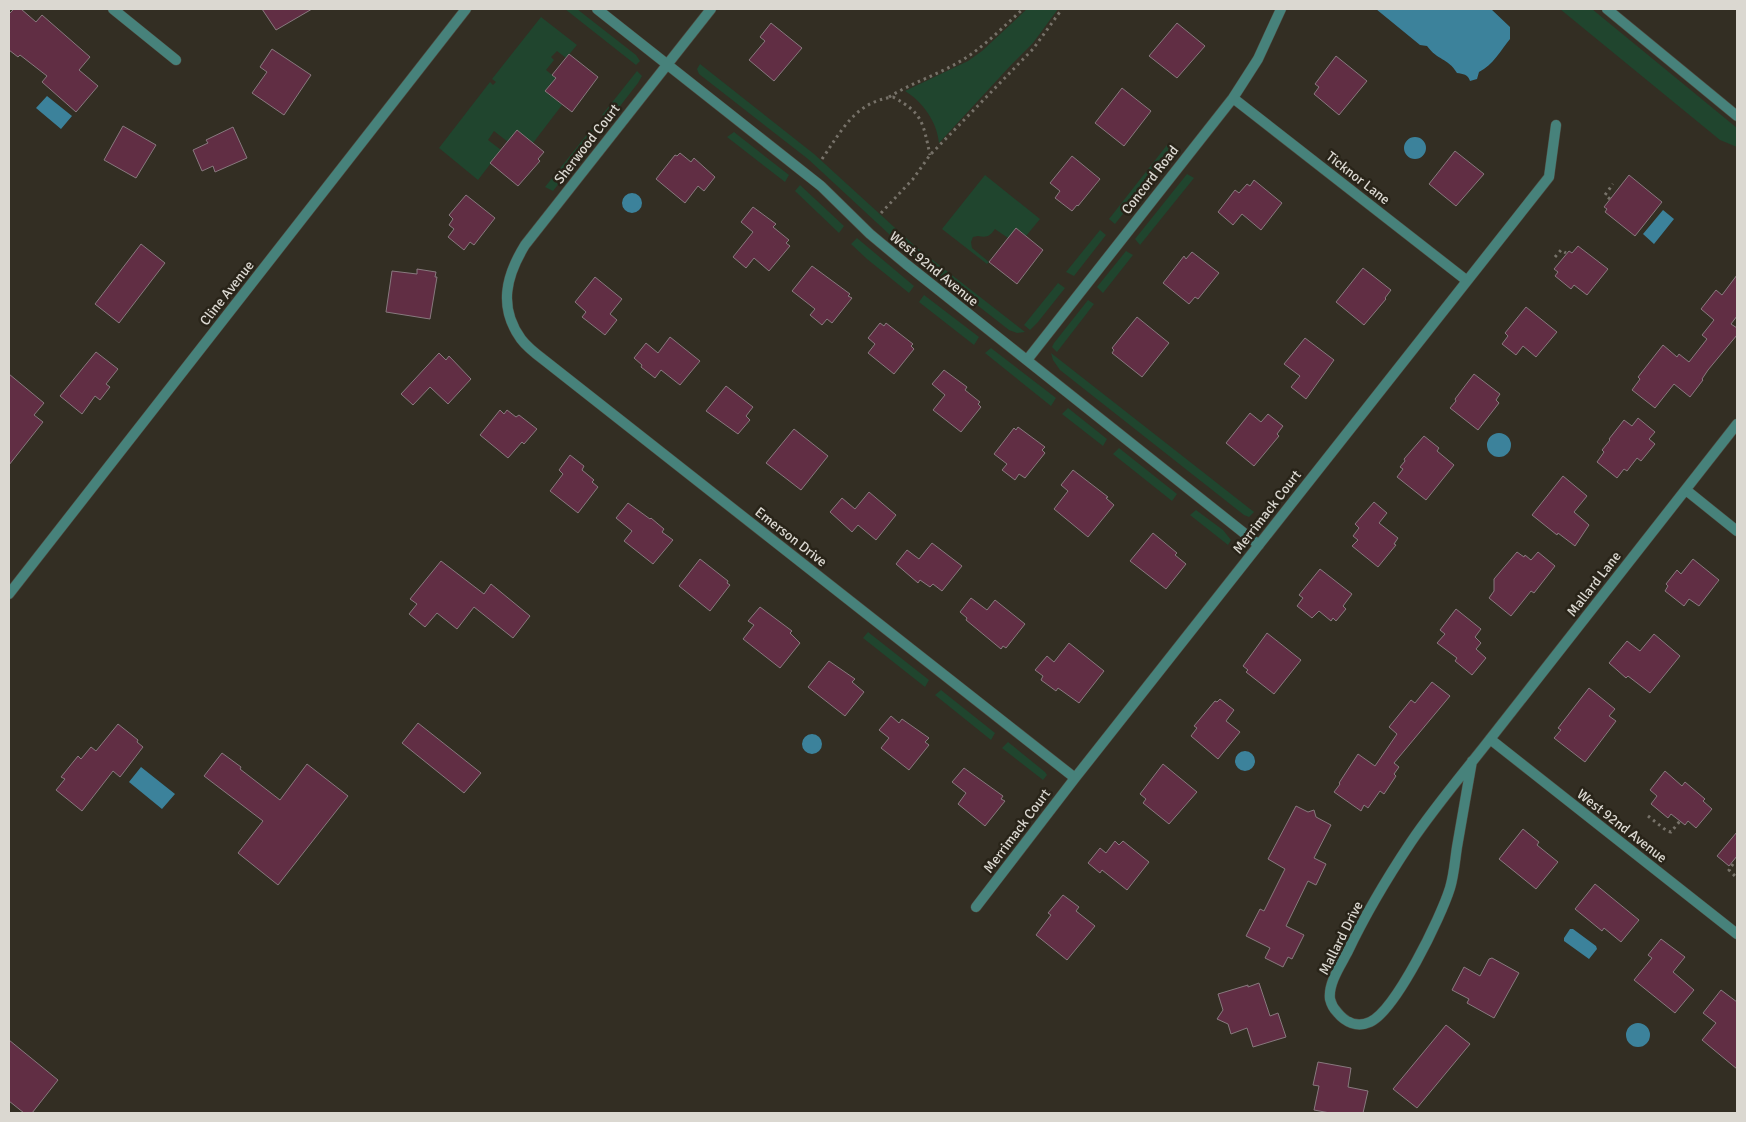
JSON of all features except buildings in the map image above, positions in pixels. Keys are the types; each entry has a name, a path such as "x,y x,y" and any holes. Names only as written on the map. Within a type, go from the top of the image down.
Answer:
{"street":[{"path":"113,9 176,60"},
{"name":"Cline Avenue","path":"9,594 466,9"},
{"name":"West 92nd Avenue","path":"597,9 821,186 870,234 1259,545"},
{"name":"Sherwood Court","path":"506,306 508,283 514,263 525,245 711,9"},
{"name":"Concord Road","path":"1027,360 1233,98 1258,59 1281,9"},
{"path":"1606,9 1737,116"},
{"name":"Ticknor Lane","path":"1233,98 1466,280"},
{"name":"Merrimack Court","path":"976,908 1075,778 1549,177 1556,125"},
{"name":"Emerson Drive","path":"506,306 511,323 522,340 544,360 1075,778"},
{"name":"Mallard Lane","path":"1472,761 1737,424"},
{"path":"1686,490 1737,531"},
{"name":"West 92nd Avenue","path":"1490,740 1737,934"},
{"name":"Mallard Drive","path":"1472,761 1450,888 1432,932 1404,983 1386,1010 1370,1023 1362,1025 1352,1024 1342,1018 1335,1010 1330,998 1333,980 1362,922 1411,842 1472,761"}],"path":[{"path":"888,98 904,88 964,59 982,47 1023,9"},
{"path":"881,212 913,179 930,155 1033,48 1062,9"},
{"path":"822,159 840,132 859,110 867,104 893,97 908,105 915,112 927,135 930,155"},
{"path":"1610,199 1605,195 1613,184"},
{"path":"1555,257 1561,250 1566,253"},
{"path":"1648,816 1671,832 1680,821"},
{"path":"1733,864 1729,870 1737,878"}],"green space":[{"path":"565,9 577,9 636,55 640,61 636,65"},
{"path":"1027,9 1058,9 1033,43 939,143 938,135 928,113 918,101 905,91 968,61 982,51"},
{"path":"1560,9 1592,9 1737,128 1737,147 1720,140"},
{"path":"541,17 577,45 566,58 557,51 551,57 554,60 546,70 556,78 545,91 562,105 533,143 517,130 508,142 494,131 488,140 501,150 478,180 439,148 490,82 493,85 496,82 492,79"},
{"path":"700,64 814,154 916,247 1025,332 1017,333 1009,330 903,247 808,159 699,74 697,69"},
{"path":"637,71 642,76 610,119 602,115"},
{"path":"593,127 599,132 553,191 545,187"},
{"path":"734,132 789,175 785,182 727,137"},
{"path":"1167,145 1173,151 1115,224 1109,219"},
{"path":"1187,174 1194,178 1140,245 1135,239"},
{"path":"985,175 1040,219 1026,236 1008,238 995,229 988,236 973,237 971,242 972,248 989,262 987,264 942,229"},
{"path":"800,185 844,226 839,233 795,191"},
{"path":"1100,230 1106,235 1074,276 1066,272"},
{"path":"857,238 914,286 909,293 851,244"},
{"path":"1126,251 1133,255 1103,293 1097,287"},
{"path":"1058,283 1065,288 1030,330 1024,325"},
{"path":"924,295 979,337 974,345 919,302"},
{"path":"1088,300 1094,304 1057,352 1052,347 1054,343"},
{"path":"991,348 1056,398 1051,406 985,353"},
{"path":"1051,353 1254,512 1249,517 1244,515 1060,370 1053,360"},
{"path":"1068,408 1107,439 1103,446 1062,414"},
{"path":"1119,448 1177,494 1172,501 1113,454"},
{"path":"1196,510 1223,530 1231,540 1228,545 1190,515"},
{"path":"868,632 929,680 925,687 863,638"},
{"path":"941,690 995,733 991,740 935,695"},
{"path":"1008,742 1045,772 1047,775 1043,780 1002,748"}],"water":[{"path":"1376,9 1491,9 1510,27 1510,39 1493,61 1479,72 1477,79 1470,81 1467,76 1457,73 1450,64 1427,46 1420,45"},
{"path":"47,96 72,116 61,129 36,108"},
{"path":"1415,137 1423,140 1426,148 1423,156 1415,159 1407,156 1404,148 1407,140"},
{"path":"632,193 639,196 642,203 639,210 632,213 625,210 622,203 625,196"},
{"path":"1663,210 1674,219 1654,244 1643,234"},
{"path":"1499,433 1508,436 1511,445 1508,454 1499,457 1490,454 1487,445 1490,436"},
{"path":"812,734 819,737 822,744 819,751 812,754 805,751 802,744 805,737"},
{"path":"1245,751 1252,754 1255,761 1252,768 1245,771 1238,768 1235,761 1238,754"},
{"path":"141,767 175,794 162,809 129,782"},
{"path":"1570,929 1573,929 1596,946 1597,949 1589,959 1564,941"},
{"path":"1638,1023 1647,1026 1650,1035 1647,1044 1638,1047 1629,1044 1626,1035 1629,1026"}]}
